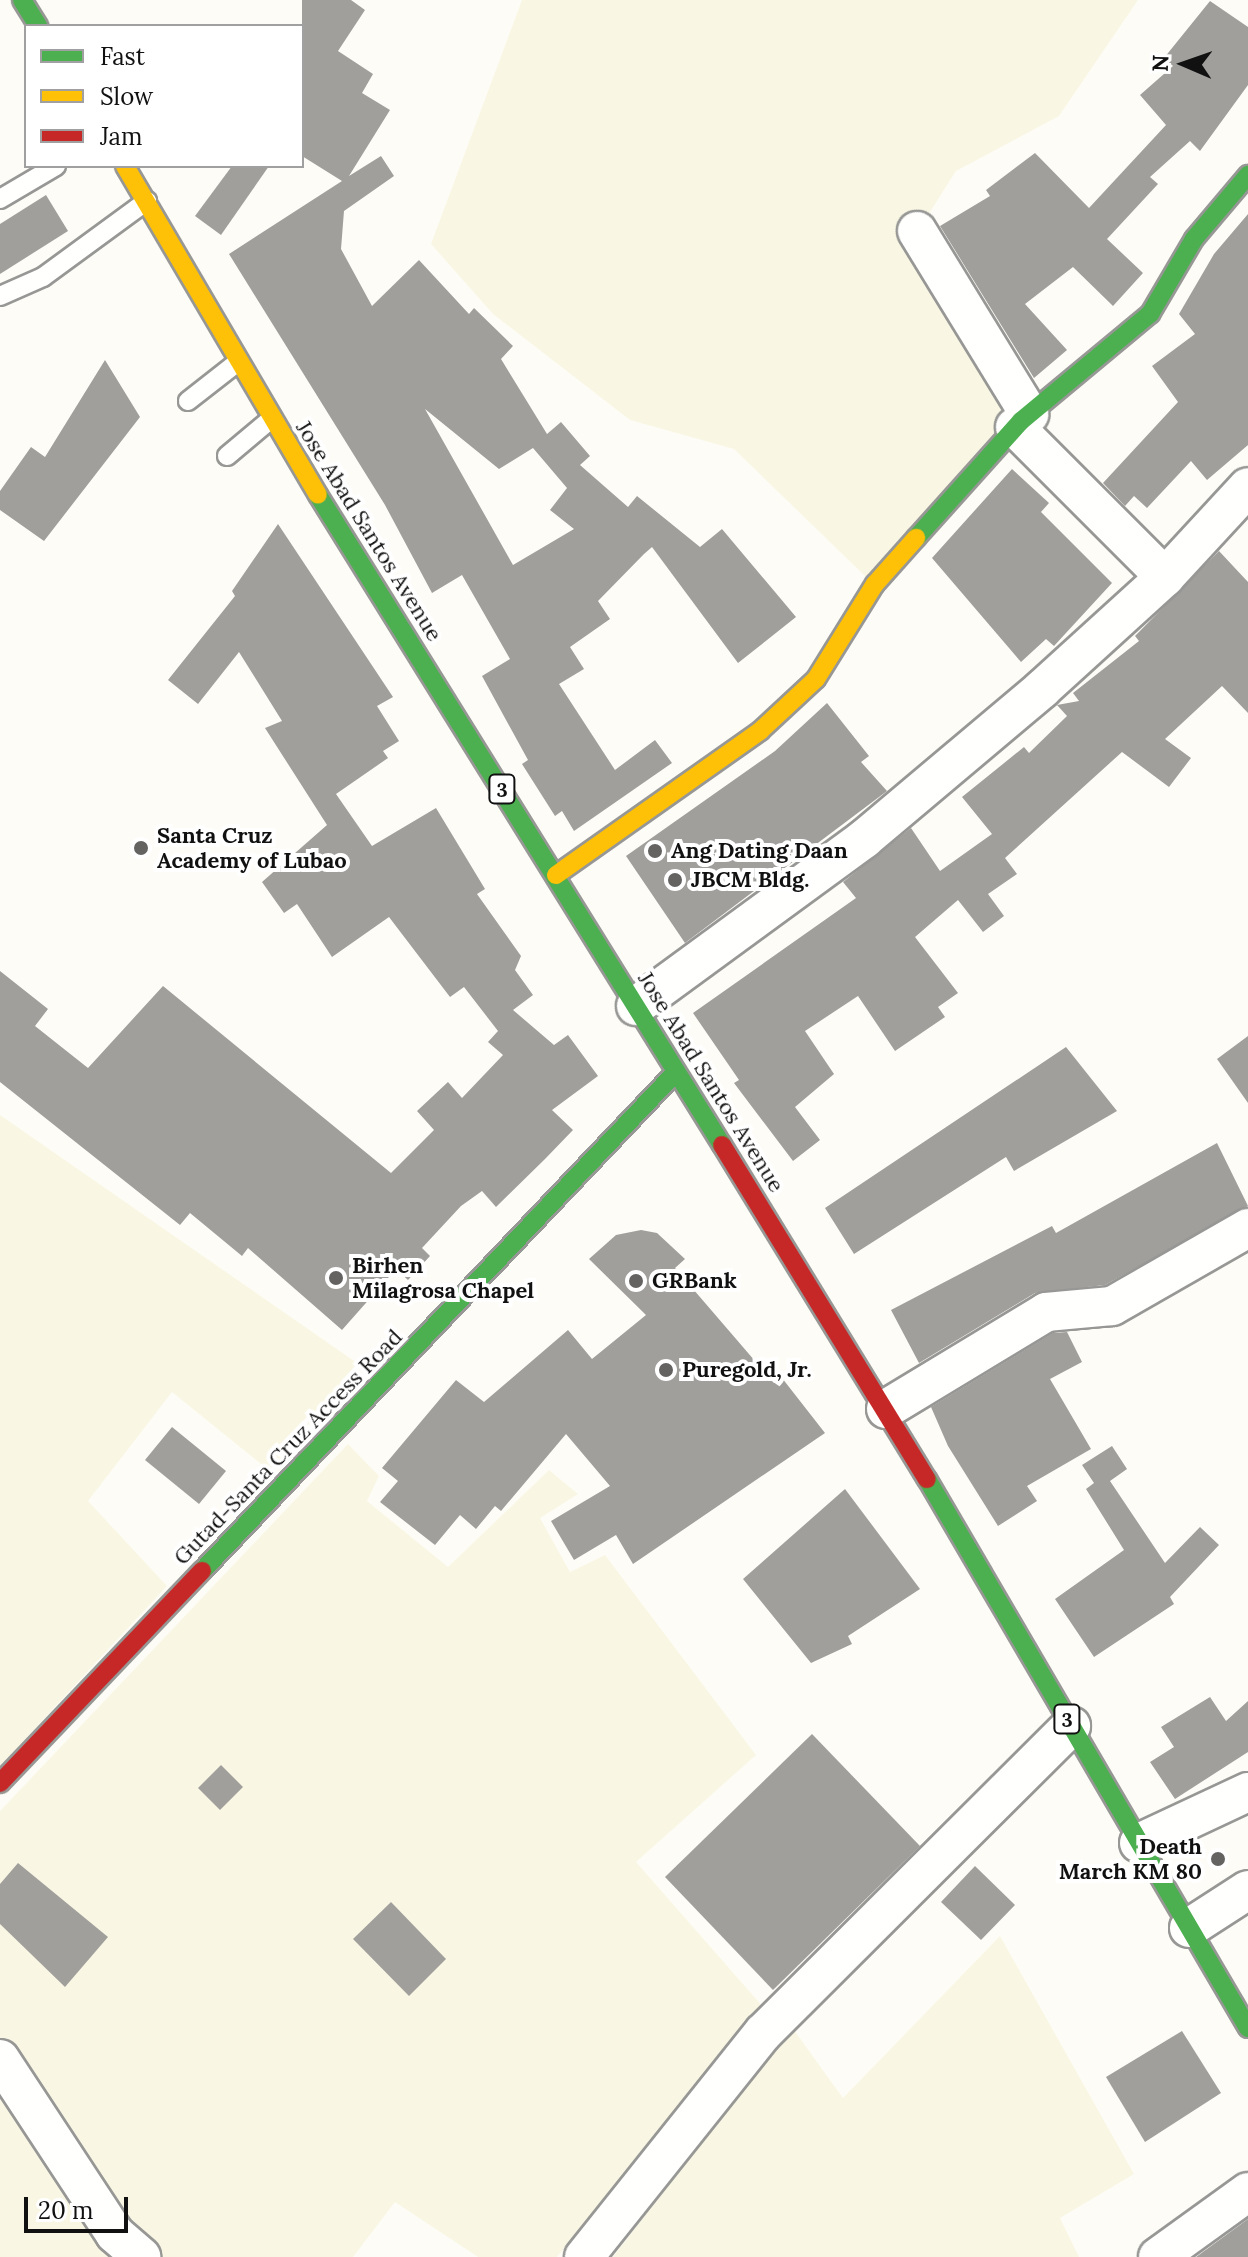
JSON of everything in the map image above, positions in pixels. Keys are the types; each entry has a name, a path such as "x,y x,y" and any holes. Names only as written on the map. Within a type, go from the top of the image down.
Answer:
{"main road":[{"path":"22,0 37,24"},
{"name":"Jose Abad Santos Avenue","path":"126,168 271,419 886,1409 1248,2028"},
{"path":"556,875 760,731 816,679 875,584 1022,421 1150,314 1194,239 1248,175"},
{"name":"Gutad-Santa Cruz Access Road","path":"0,1783 675,1073"}],"street":[{"path":"917,231 1022,421 1165,577"},
{"path":"636,1006 864,839 1165,577 1248,487"},
{"path":"886,1409 1046,1312 1112,1306 1248,1228"},
{"path":"584,2257 763,2033 1071,1726"},
{"path":"1139,1843 1246,1795"},
{"path":"1189,1928 1248,1890"},
{"path":"0,2059 115,2234 141,2257"},
{"path":"1158,2257 1248,2192"}],"lane":[{"path":"0,199 53,168"},
{"path":"0,296 43,277 147,201"},
{"path":"188,401 238,362"},
{"path":"227,456 271,419"}],"shaded area":[{"path":"522,0 1138,0 1059,116 956,171 918,231 1017,415 869,580 734,449 630,420 493,314 431,244"},
{"path":"0,1115 357,1363 271,1472 172,1392 88,1501 167,1586 0,1766"},
{"path":"348,1444 379,1476 367,1501 448,1567 549,1470 578,1494 540,1518 570,1572 605,1555 756,1755 636,1862 764,2008 557,2257 478,2257 395,2202 353,2257 157,2257 122,2225 0,2038 0,1811"},
{"path":"1000,1936 1134,2174 1060,2218 1079,2257 613,2257 791,2026 843,2098"},
{"path":"6,2088 123,2257 0,2257 0,2094"}],"building":[{"path":"302,0 351,0 365,10 338,51 373,74 362,93 390,110 349,176 381,156 394,176 344,211 341,249 372,306 419,260 469,314 474,308 513,346 501,359 547,434 561,422 590,456 580,465 628,507 637,496 700,547 722,529 796,617 738,663 652,547 644,554 598,601 610,619 570,647 584,669 559,684 615,770 655,740 672,763 574,831 562,811 555,816 522,764 528,760 482,676 510,659 462,575 432,593 385,505 229,254 342,181 304,157","holes":["425,409 499,469 533,448 567,488 550,510 574,529 513,565"]},
{"path":"1210,1 1248,27 1248,85 1200,151 1190,141 1150,177 1158,184 1107,239 1143,273 1113,306 1073,267 1025,304 1067,350 1034,378 940,226 990,196 986,190 1035,153 1089,208 1166,125 1140,95 1173,66 1164,58"},
{"path":"231,168 268,168 221,235 195,216"},
{"path":"46,195 68,231 0,274 0,224"},
{"path":"1248,214 1248,445 1207,480 1191,461 1147,508 1134,496 1125,506 1103,483 1178,402 1152,366 1195,334 1179,314 1214,254"},
{"path":"105,360 140,417 44,541 0,510 0,491 31,447 45,457"},
{"path":"1012,469 1049,503 1041,512 1112,583 1054,646 1046,639 1021,662 932,558"},
{"path":"278,524 393,697 377,706 399,741 383,751 388,758 336,794 372,846 436,808 485,889 477,894 521,956 515,970 533,995 513,1010 554,1045 568,1035 598,1076 552,1110 573,1130 545,1159 496,1207 482,1191 461,1206 422,1248 430,1256 408,1280 396,1269 342,1330 248,1248 242,1256 190,1213 180,1225 0,1082 0,971 48,1009 35,1026 88,1068 163,986 391,1173 434,1130 417,1111 448,1082 462,1098 503,1055 488,1042 498,1031 464,987 450,997 389,917 332,957 297,904 284,913 262,882 327,825 265,728 282,721 239,652 198,704 168,680 235,596 232,591"},
{"path":"1219,551 1248,582 1248,713 1222,686 1165,739 1191,758 1169,787 1122,752 1005,858 1017,874 988,894 1004,916 983,932 958,900 915,937 958,993 938,1007 945,1017 895,1051 858,996 805,1031 834,1074 795,1107 820,1140 793,1161 734,1083 739,1080 693,1013 856,898 843,882 911,828 940,871 992,834 962,797 1024,747 1029,753 1067,716 1057,705 1079,701 1073,693 1139,641 1135,636"},
{"path":"827,703 869,756 861,762 887,791 685,943 626,856 775,751"},
{"path":"1248,1036 1248,1103 1217,1059"},
{"path":"1066,1047 1117,1111 1014,1171 1006,1157 854,1254 825,1208"},
{"path":"1217,1143 1248,1206 1105,1285 1035,1293 919,1363 891,1310 1052,1226 1056,1233"},
{"path":"641,1230 657,1233 685,1259 675,1268 774,1383 782,1378 825,1433 633,1564 616,1535 574,1560 551,1521 610,1486 566,1434 501,1511 495,1506 476,1529 460,1515 435,1545 380,1502 398,1481 382,1468 456,1380 484,1402 568,1330 592,1359 646,1315 589,1259 616,1235"},
{"path":"1067,1332 1082,1362 1050,1379 1091,1449 1027,1486 1037,1501 998,1526 948,1446 931,1407 1053,1333"},
{"path":"172,1427 226,1471 199,1504 145,1460"},
{"path":"1112,1446 1127,1469 1110,1481 1165,1563 1200,1527 1219,1545 1170,1597 1174,1604 1094,1657 1055,1599 1124,1550 1086,1489 1094,1483 1082,1465"},
{"path":"845,1489 920,1589 848,1636 852,1644 811,1663 743,1579"},
{"path":"1210,1697 1226,1721 1248,1701 1248,1752 1175,1799 1150,1762 1174,1747 1161,1727"},
{"path":"812,1734 920,1846 773,1990 665,1877"},
{"path":"221,1765 243,1787 220,1810 198,1788"},
{"path":"18,1863 108,1937 65,1987 0,1924 0,1884"},
{"path":"975,1866 1015,1905 981,1940 941,1902"},
{"path":"391,1902 446,1959 409,1996 353,1939"},
{"path":"1182,2031 1221,2093 1145,2142 1106,2077"},
{"path":"1248,2219 1248,2257 1196,2257"}],"traffic: fast":[{"path":"22,0 37,24"},
{"path":"916,538 1021,421 1150,314 1194,239 1248,175"},
{"path":"318,495 722,1145"},
{"path":"202,1571 675,1073"},
{"path":"927,1479 1248,2028"}],"traffic: slow":[{"path":"126,168 318,495"},
{"path":"556,875 760,731 816,679 875,584 916,538"}],"traffic: jam":[{"path":"722,1145 927,1479"},
{"path":"0,1783 202,1571"}],"place":[{"name":"Santa Cruz Academy of Lubao","path":"141,848"},
{"name":"Ang Dating Daan","path":"655,851"},
{"name":"JBCM Bldg.","path":"675,880"},
{"name":"Birhen Milagrosa Chapel","path":"336,1278"},
{"name":"GRBank","path":"636,1281"},
{"name":"Puregold, Jr.","path":"666,1370"},
{"name":"Death March KM 80","path":"1218,1859"}]}
